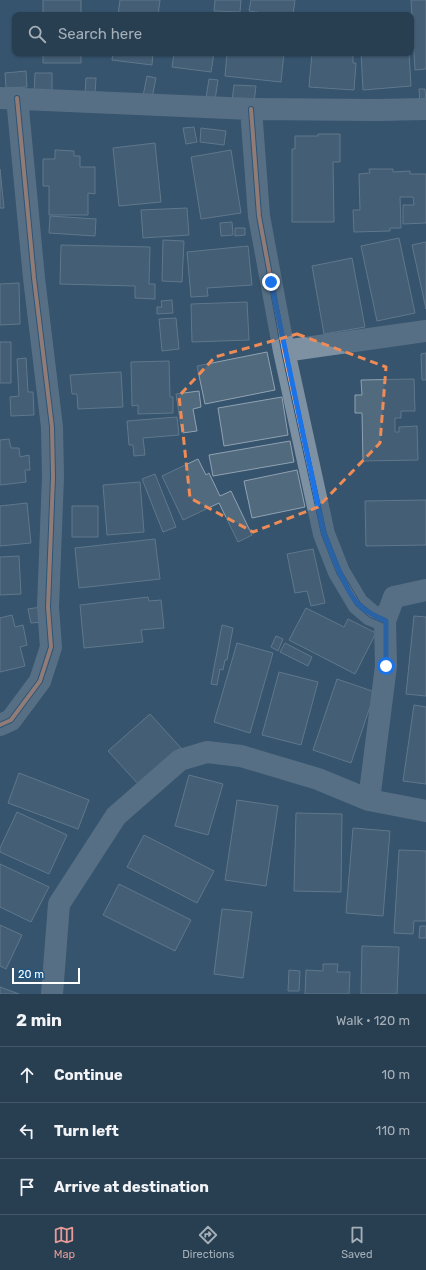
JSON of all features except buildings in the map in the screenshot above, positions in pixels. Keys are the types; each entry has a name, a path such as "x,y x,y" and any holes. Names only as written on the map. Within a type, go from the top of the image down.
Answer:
{"street":[{"path":"0,725 10,720 40,681 51,647 48,608 53,477 52,427 34,278 9,98 251,109 426,109"},
{"path":"251,109 259,216 284,351 324,534 339,572 358,604 371,615 386,621"},
{"path":"284,351 426,331"},
{"path":"369,800 386,666 386,621 394,597 426,590"},
{"path":"52,994 59,904 116,816 180,760 207,752 241,756 318,779 369,800 426,811"}],"highlighted area":[{"path":"297,334 386,367 380,443 318,507 253,532 190,498 179,396 215,357"}],"cycle path":[{"path":"0,725 11,720 40,681 51,647 48,607 53,477 52,427 34,278 17,98"},
{"path":"251,109 259,216 284,351 324,534 339,572 358,604 371,615 385,621"}],"route":[{"path":"271,282 284,351 317,495 324,534 339,572 358,604 371,615 386,621 386,666"}]}
